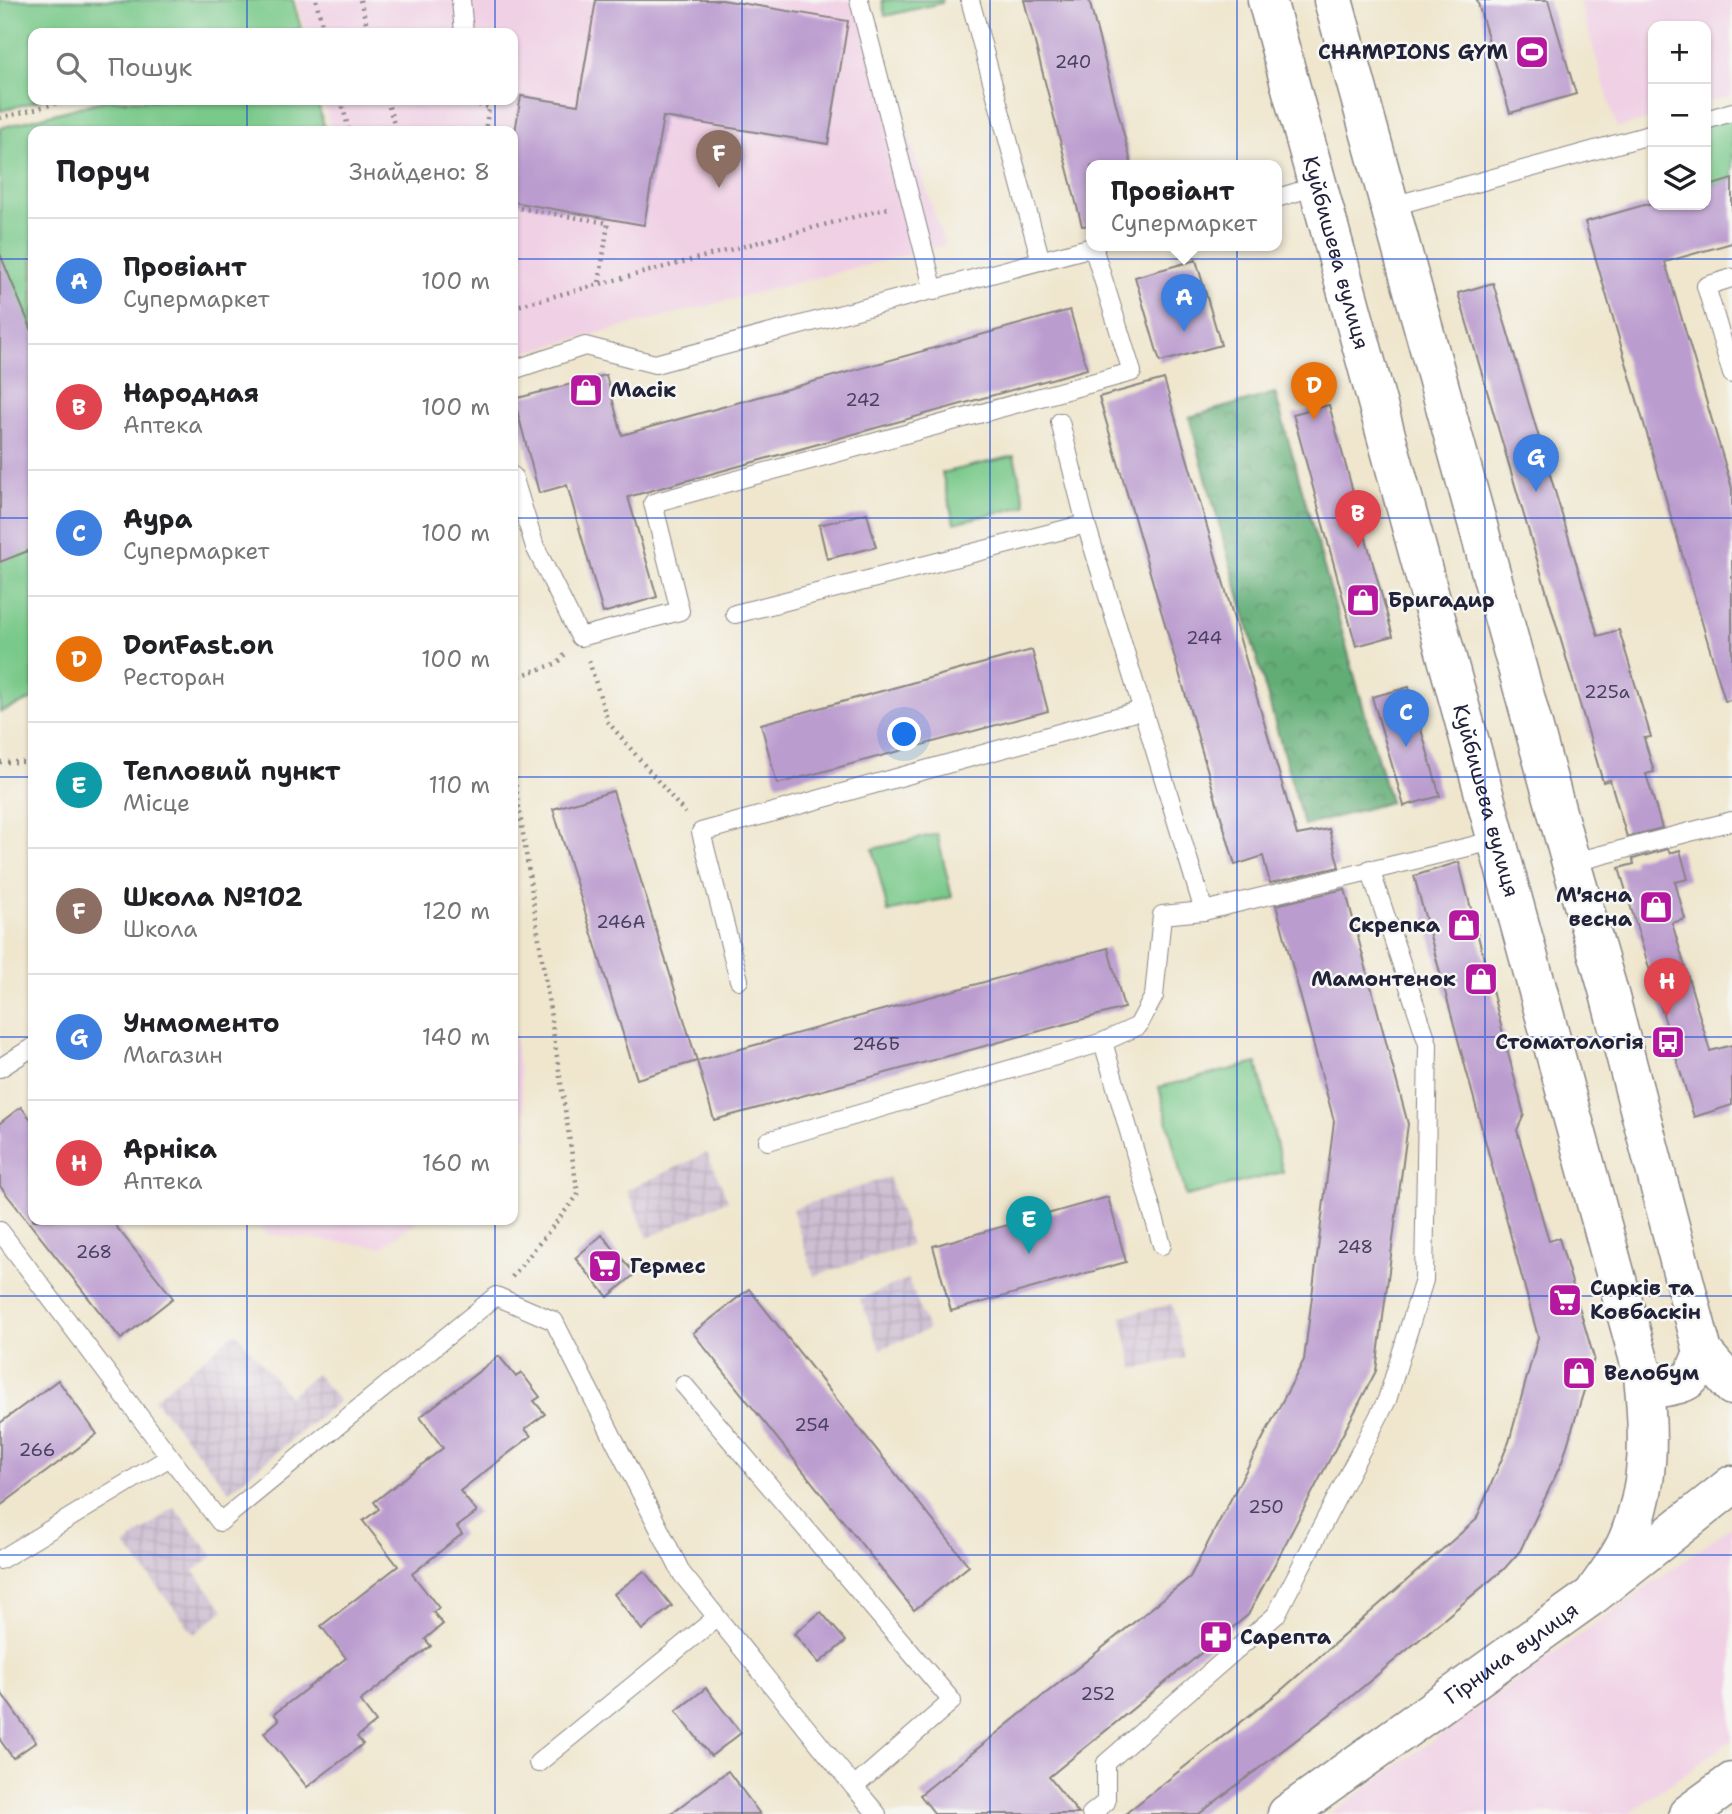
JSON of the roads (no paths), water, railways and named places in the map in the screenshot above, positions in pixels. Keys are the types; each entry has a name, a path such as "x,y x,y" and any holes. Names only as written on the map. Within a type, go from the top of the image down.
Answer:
{"main road":[{"name":"Куйбишева вулиця","path":"1266,0 1643,1375 1648,1431 1646,1482 1627,1541 1593,1595"},
{"path":"1334,0 1607,986 1703,1352 1732,1386"},
{"path":"1643,1375 1665,1388 1680,1384 1694,1376 1703,1352"},
{"name":"Гірнича вулиця","path":"1287,1814 1593,1595 1732,1485"},
{"path":"1688,1814 1732,1782"}],"lane":[{"path":"461,0 464,28"},
{"path":"859,0 934,291"},
{"path":"970,0 1041,261"},
{"path":"1711,118 1732,112"},
{"path":"1390,207 1648,135"},
{"path":"1282,196 1317,186"},
{"path":"518,368 585,346 656,363 1086,249"},
{"path":"518,492 535,547 580,637 680,611 653,503 1132,372 1095,251"},
{"path":"1732,278 1706,286 1732,374"},
{"path":"1060,422 1086,524 1204,911"},
{"path":"735,614 1086,524"},
{"path":"739,980 701,832 1142,710"},
{"path":"1571,863 1732,821"},
{"path":"768,1141 1103,1042 1138,1026 1154,996 1162,915 1204,911 1497,840"},
{"path":"1091,1814 1106,1802 1106,1763 1276,1615 1387,1400 1424,1280 1428,1044 1370,869"},
{"path":"1103,1042 1162,1245"},
{"path":"0,1068 28,1050"},
{"path":"0,1231 220,1522 496,1296 554,1321 681,1574 877,1814"},
{"path":"684,1385 951,1701 854,1787"},
{"path":"0,1560 170,1457"},
{"path":"537,1763 716,1618"}],"place":[{"name":"CHAMPIONS GYM","path":"1532,52"},
{"name":"Школа №102","path":"719,188"},
{"name":"Провіант","path":"1184,332"},
{"name":"Масік","path":"586,390"},
{"name":"DonFast.on","path":"1314,420"},
{"name":"Унмоменто","path":"1536,492"},
{"name":"Народная","path":"1358,548"},
{"name":"Бригадир","path":"1363,600"},
{"name":"Аура","path":"1406,747"},
{"name":"М'ясна весна","path":"1656,907"},
{"name":"Скрепка","path":"1464,925"},
{"name":"Мамонтенок","path":"1481,979"},
{"name":"Арніка","path":"1667,1016"},
{"name":"Стоматологія","path":"1668,1042"},
{"name":"Тепловий пункт","path":"1029,1254"},
{"name":"Гермес","path":"605,1266"},
{"name":"Сирків та Ковбаскін","path":"1565,1300"},
{"name":"Велобум","path":"1579,1373"},
{"name":"Сарепта","path":"1216,1637"}]}
